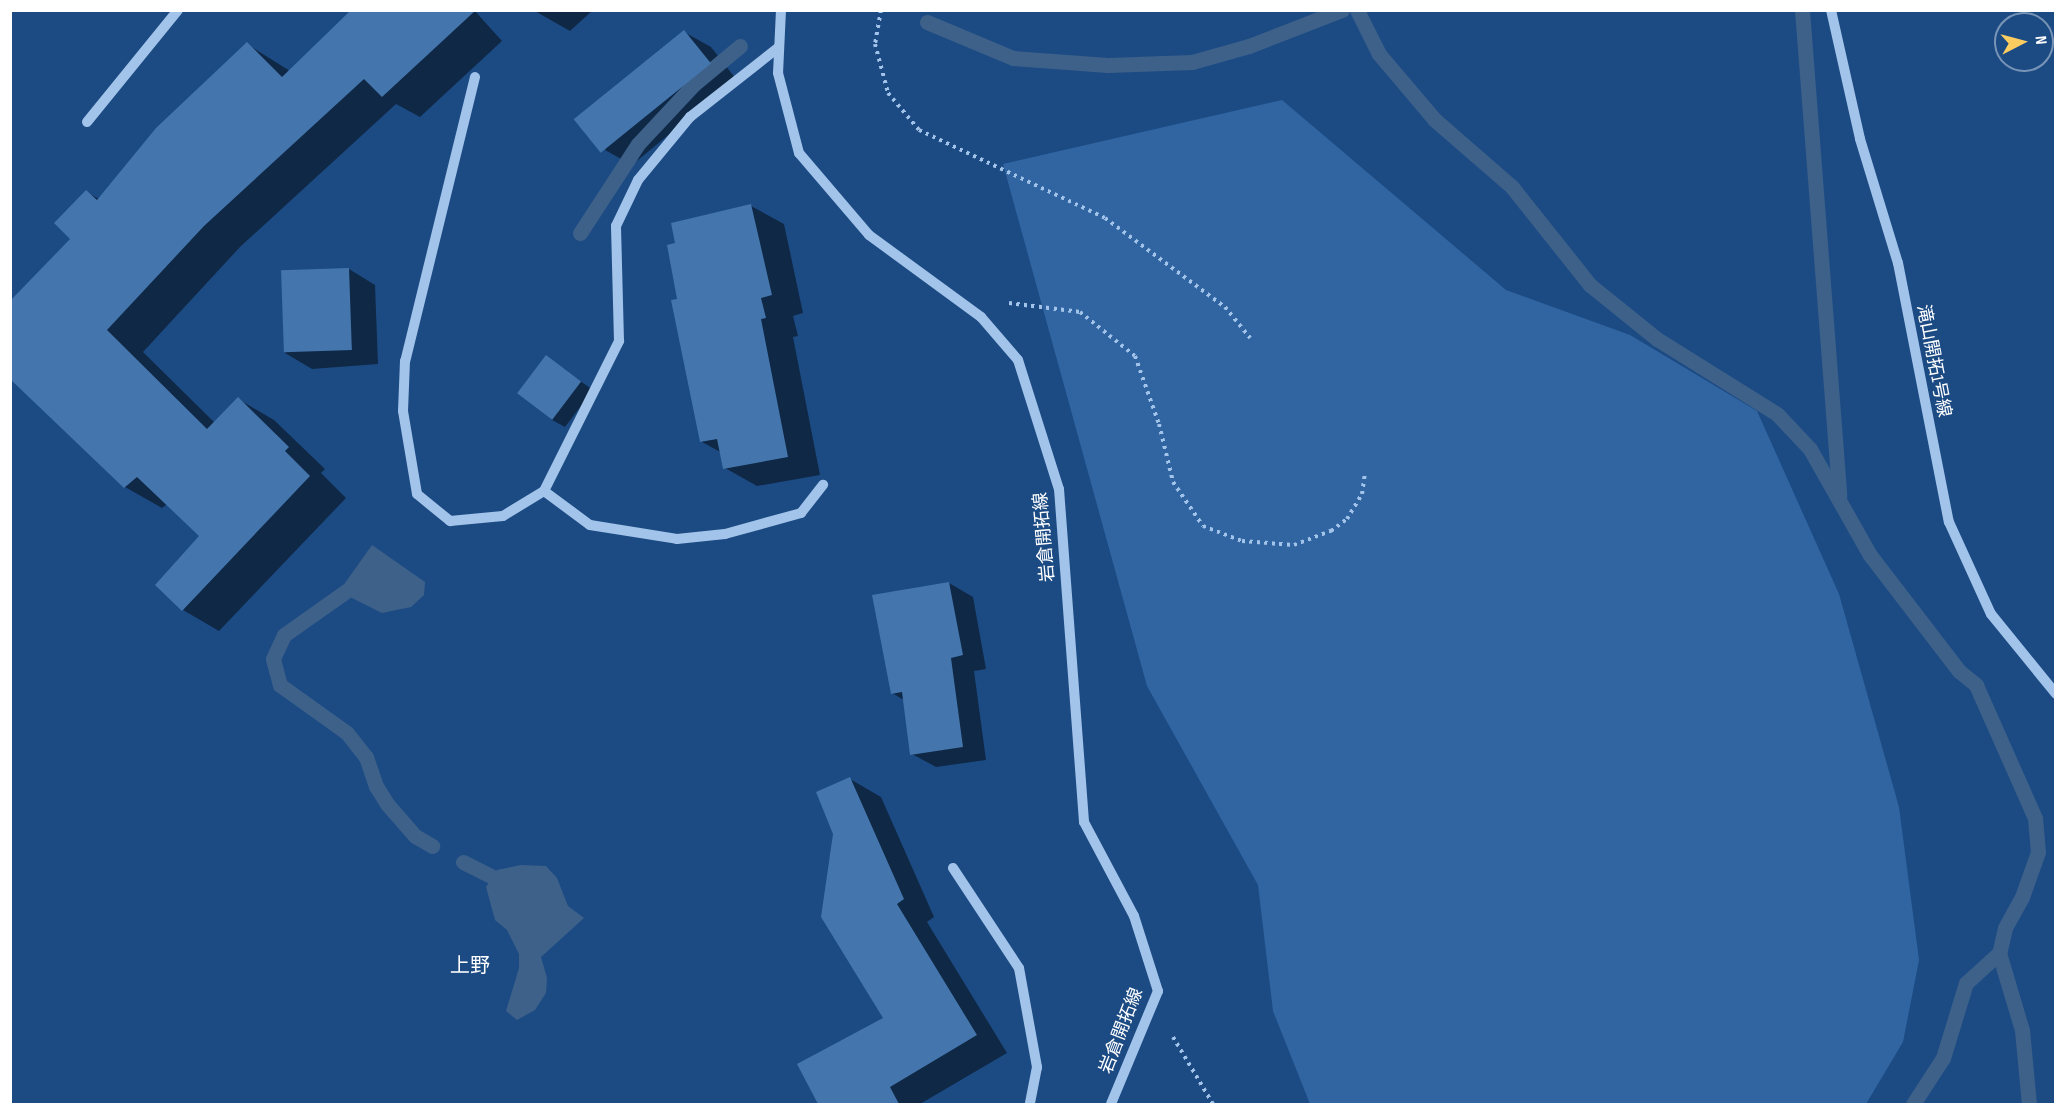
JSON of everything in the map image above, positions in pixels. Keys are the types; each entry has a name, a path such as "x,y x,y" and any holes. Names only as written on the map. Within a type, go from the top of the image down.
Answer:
{"street":[{"path":"87,122 178,10"},
{"name":"岩倉開拓線","path":"781,10 778,73 799,153 869,236 981,317 1018,360 1059,489 1084,822 1134,916 1158,991 1112,1104"},
{"name":"滝山開拓1号線","path":"1831,10 1860,139 1898,263 1949,522 1991,614 2055,694"},
{"path":"475,77 405,361 403,411 417,494 450,521 503,516 544,491 619,341 616,226 638,180 690,117 779,47"},
{"path":"544,491 590,525 677,538 725,534 801,513 823,485"},
{"path":"953,867 1019,968 1037,1066 1030,1104"}],"path":[{"path":"881,10 875,44 888,93 919,130 1106,218 1225,307 1251,338"},
{"path":"981,317 1012,302 1080,312 1135,356 1159,424 1173,482 1203,526 1242,541 1294,545 1331,531 1347,519 1362,494 1365,473"},
{"path":"1151,1007 1182,1048 1213,1104"}],"shaded area":[{"path":"1282,100 1506,290 1630,335 1757,411 1839,594 1899,807 1919,960 1903,1042 1866,1104 1310,1104 1273,1011 1258,885 1147,686 1003,164"},
{"path":"372,545 425,582 424,595 411,607 382,613 348,596 345,583"},
{"path":"521,865 546,866 557,878 568,906 584,918 541,957 547,978 546,993 535,1010 517,1020 506,1011 519,968 519,954 507,930 495,920 486,887 497,870"}],"building":[{"path":"351,10 476,10 382,97 364,79 204,226 107,330 207,429 238,397 289,447 285,451 310,476 182,611 155,585 199,536 137,477 124,488 10,379 10,301 70,239 54,223 86,190 97,200 156,128 247,42 282,77"},
{"path":"684,30 711,63 601,153 574,119"},
{"path":"751,204 772,295 761,298 766,318 761,319 788,457 723,469 717,439 700,442 671,300 677,299 667,245 675,243 671,223"},
{"path":"349,268 352,350 284,352 281,270"},
{"path":"546,355 581,381 552,420 517,393"},
{"path":"949,582 963,655 951,658 963,747 910,755 902,692 891,694 872,595"},
{"path":"850,777 904,899 897,904 977,1035 890,1087 899,1104 818,1104 797,1064 883,1018 821,917 833,834 816,792"}],"waterway":[{"path":"927,22 1013,58 1108,65 1192,62 1249,46 1342,10"},
{"path":"1357,10 1379,54 1435,120 1512,187 1590,285 1657,339 1777,414 1810,449 1870,555 1959,671 1976,685 2035,818 2038,852 2022,897 2005,928 1999,953 2022,1030 2029,1104"},
{"path":"1802,10 1839,496"},
{"path":"580,233 638,144 693,85 740,46"},
{"path":"359,582 284,635 273,659 280,685 347,733 366,757 376,786 388,805 415,836 432,846"},
{"path":"463,862 509,885"},
{"path":"1913,1104 1943,1058 1966,983 1999,953"}],"district":[{"name":"上野","path":"470,966"}]}
